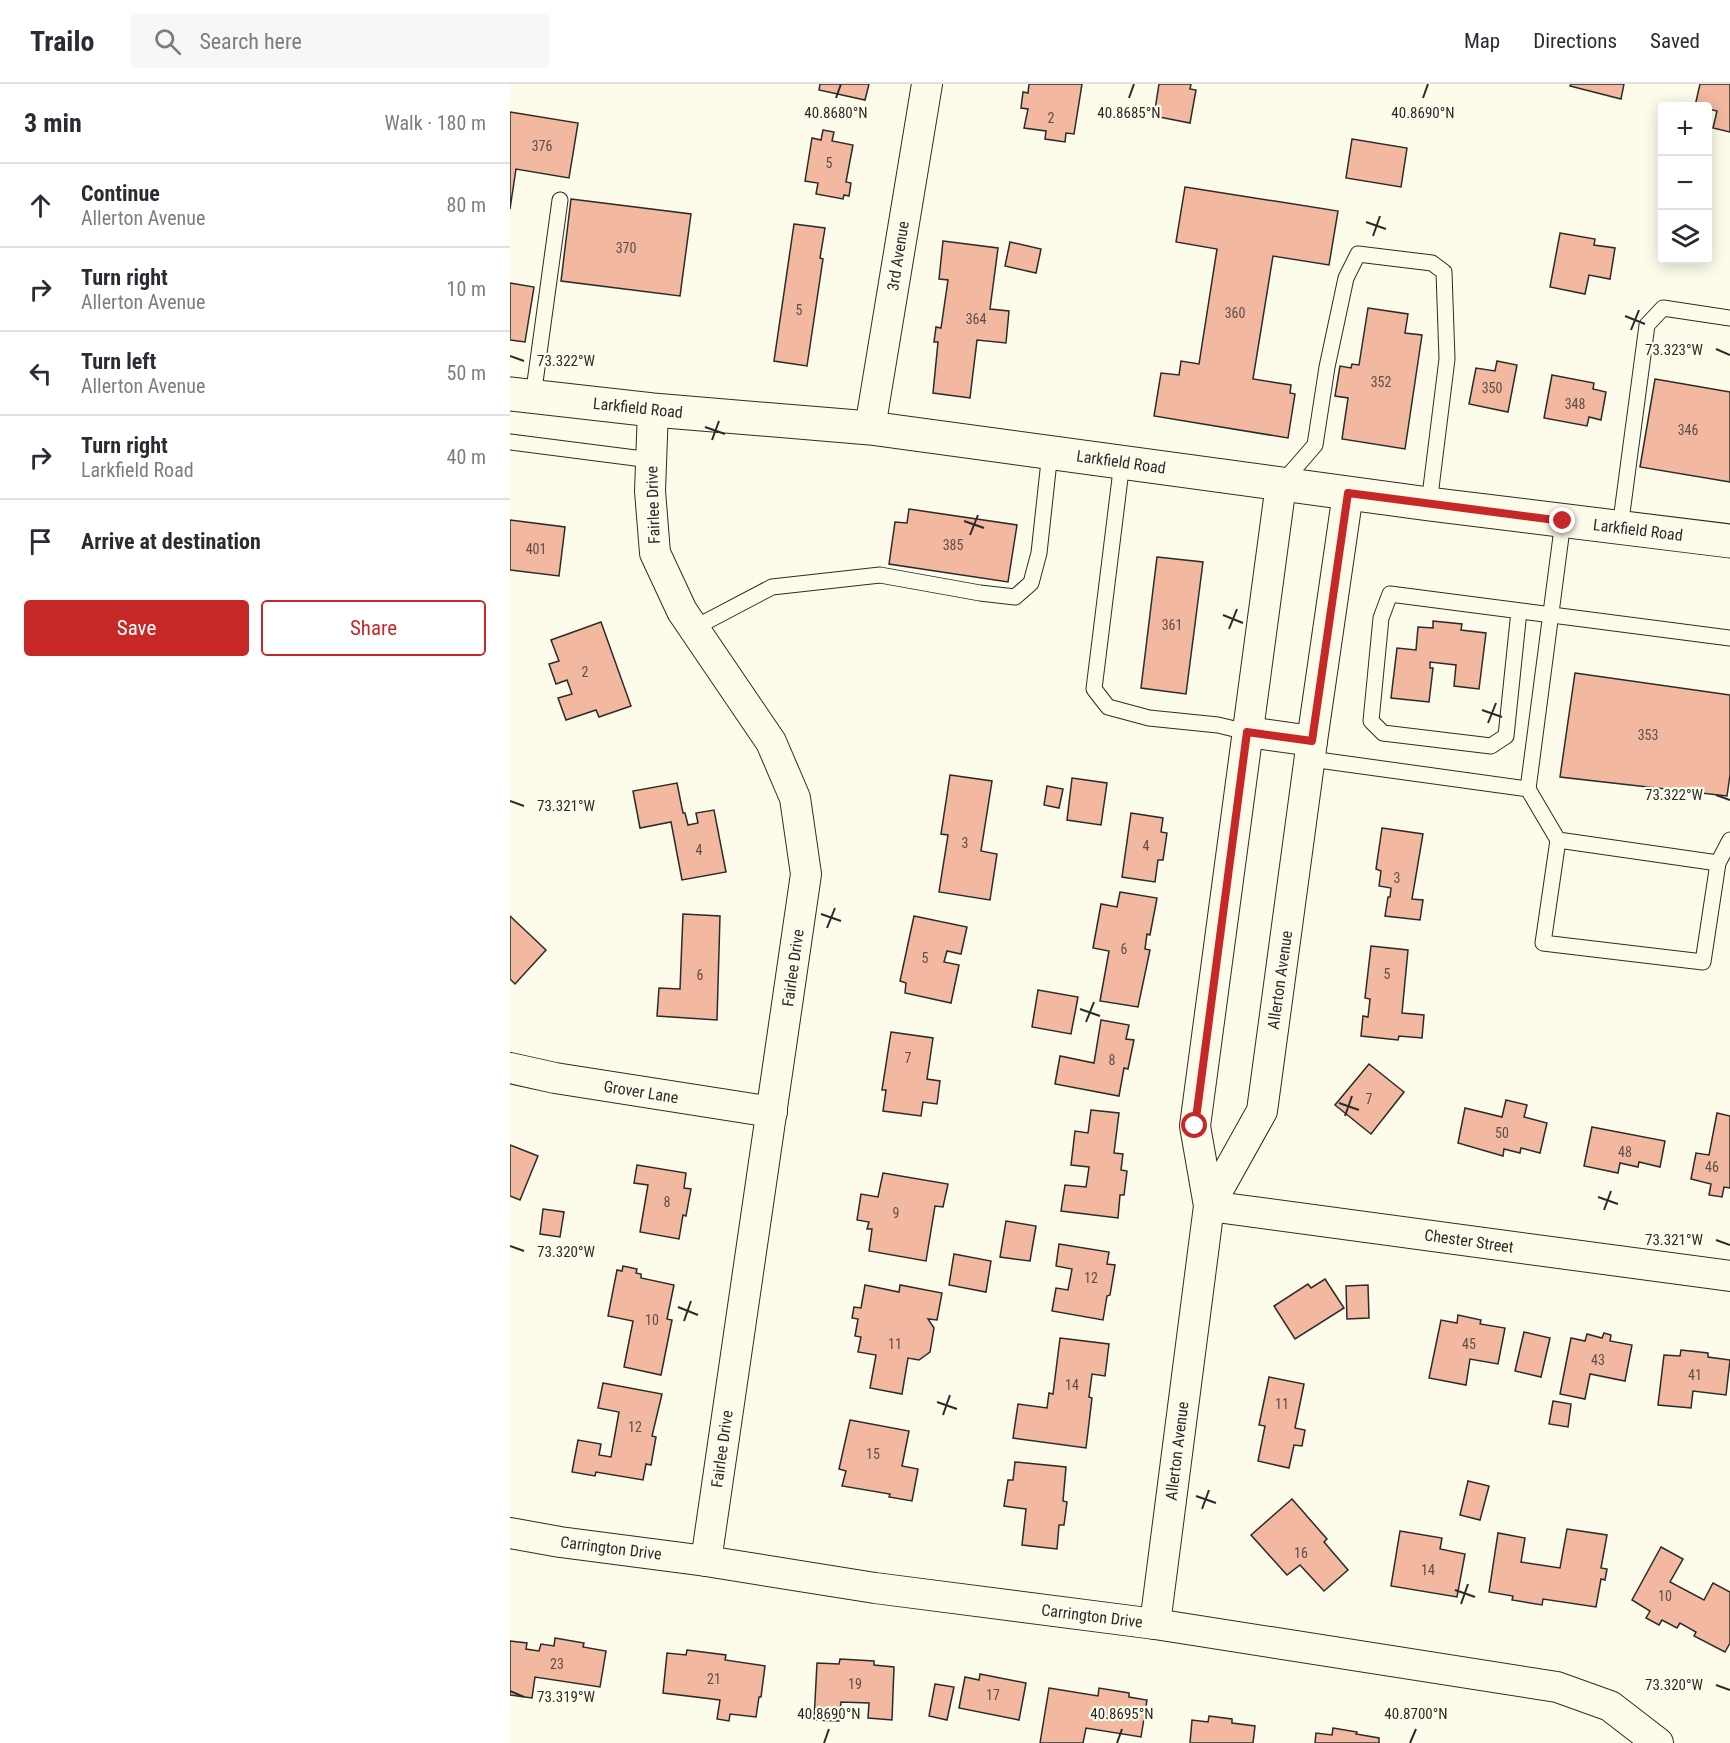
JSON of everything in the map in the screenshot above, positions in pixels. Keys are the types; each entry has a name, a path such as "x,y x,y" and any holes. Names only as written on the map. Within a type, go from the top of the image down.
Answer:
{"main road":[{"name":"Larkfield Road","path":"521,395 653,410 870,428 1429,504 1730,541"}],"street":[{"name":"3rd Avenue","path":"870,428 927,84"},
{"name":"Fairlee Drive","path":"653,410 650,491 655,553 682,611 771,742 795,798 806,874 706,1560"},
{"name":"Allerton Avenue","path":"1155,1624 1209,1206 1195,1126 1281,484"},
{"name":"Allerton Avenue","path":"1209,1206 1262,1111 1348,493"},
{"path":"1247,732 1311,750"},
{"name":"Grover Lane","path":"510,1068 555,1078 772,1113"},
{"name":"Chester Street","path":"1209,1206 1730,1276"},
{"name":"Carrington Drive","path":"510,1533 560,1542 706,1560 875,1588 1155,1624 1557,1687 1610,1706 1658,1743"}],"lane":[{"path":"521,395 560,200"},
{"path":"1281,484 1315,445 1327,366 1346,278 1358,254 1432,263 1444,272 1447,359 1429,504"},
{"path":"1620,528 1647,325 1664,308 1730,318"},
{"path":"510,442 651,460"},
{"path":"694,628 772,587 880,575 1015,597 1031,583 1039,553 1050,452"},
{"path":"1122,462 1094,688 1108,706 1149,717 1218,725 1247,732"},
{"path":"1563,521 1528,789 1558,840 1543,942 1703,962 1718,863 1730,840"},
{"path":"1519,611 1506,736 1491,746 1383,734 1371,721 1381,618 1390,594 1730,638"},
{"path":"1311,750 1528,789"},
{"path":"1558,840 1718,863"}],"building":[{"path":"820,84 869,84 865,100 819,90"},
{"path":"1029,84 1082,84 1074,134 1066,133 1065,142 1045,139 1046,131 1024,128 1028,109 1021,108 1023,92 1028,93"},
{"path":"1159,84 1191,84 1190,89 1196,90 1190,123 1154,116"},
{"path":"1571,84 1624,84 1621,99 1570,86"},
{"path":"1700,84 1730,84 1730,132 1713,128 1717,111 1712,110 1712,102 1696,102"},
{"path":"510,112 578,123 569,178 516,169 510,209"},
{"path":"823,130 834,132 832,141 853,145 846,182 851,183 849,196 844,195 843,199 816,194 818,183 805,181 812,138 821,140"},
{"path":"1352,139 1407,148 1401,187 1346,178"},
{"path":"1185,187 1338,211 1329,265 1273,256 1253,379 1291,385 1290,393 1295,394 1288,438 1154,416 1161,373 1179,375 1181,361 1199,364 1217,249 1176,242"},
{"path":"571,199 691,214 680,296 561,281"},
{"path":"794,224 825,228 820,258 823,259 807,366 774,361"},
{"path":"1560,233 1595,239 1594,245 1615,248 1610,279 1589,275 1585,294 1550,287"},
{"path":"943,241 998,248 990,309 1009,311 1006,343 977,340 970,398 933,393 938,342 934,342 936,327 941,328 948,280 939,279"},
{"path":"1010,242 1041,249 1036,273 1005,266"},
{"path":"510,283 534,287 525,342 510,340"},
{"path":"1368,308 1408,314 1405,333 1422,335 1405,449 1342,439 1348,398 1335,396 1340,366 1351,368 1352,364 1359,365"},
{"path":"1497,361 1517,365 1508,412 1469,404 1476,368 1495,371"},
{"path":"1552,375 1594,383 1593,389 1606,392 1601,420 1589,417 1587,426 1544,418"},
{"path":"1655,379 1730,392 1730,482 1640,467"},
{"path":"909,509 1017,525 1008,582 889,564 895,522 907,523"},
{"path":"510,520 565,527 559,576 510,570"},
{"path":"1157,557 1203,562 1186,694 1141,688"},
{"path":"1433,621 1462,624 1461,630 1486,633 1479,689 1454,686 1456,665 1430,662 1430,668 1433,668 1429,702 1391,698 1397,648 1416,650 1418,627 1433,628"},
{"path":"601,622 631,706 599,717 596,710 566,720 558,698 572,694 567,680 556,684 549,664 559,661 551,640"},
{"path":"1575,673 1730,695 1730,775 1727,796 1560,777"},
{"path":"950,775 992,781 981,851 997,854 990,900 939,892 948,835 941,834"},
{"path":"1072,778 1107,783 1101,825 1067,820"},
{"path":"677,783 688,825 698,823 696,813 714,810 726,872 682,880 671,822 640,828 633,791"},
{"path":"1047,786 1063,789 1059,808 1044,805"},
{"path":"1131,813 1163,818 1161,832 1167,833 1163,860 1158,860 1155,882 1122,877"},
{"path":"1382,828 1423,834 1412,899 1423,900 1420,920 1385,916 1391,888 1379,886 1381,871 1376,869"},
{"path":"1120,892 1157,898 1150,935 1147,934 1145,949 1150,950 1138,1007 1100,1001 1109,951 1093,948 1101,904 1117,907"},
{"path":"683,914 720,916 717,1020 657,1016 659,988 680,989"},
{"path":"510,916 546,950 515,984 510,979"},
{"path":"914,916 967,927 961,954 947,951 944,962 959,965 951,1003 905,993 906,983 900,981"},
{"path":"1371,946 1408,950 1402,1013 1424,1015 1422,1038 1399,1036 1398,1040 1361,1036 1363,1016 1368,1017 1370,999 1365,998"},
{"path":"1038,990 1078,997 1071,1034 1032,1027"},
{"path":"1101,1020 1129,1025 1126,1039 1134,1040 1128,1069 1124,1068 1119,1096 1055,1084 1060,1056 1094,1063"},
{"path":"891,1032 933,1038 927,1079 940,1081 937,1104 923,1102 921,1116 883,1111 886,1090 882,1090"},
{"path":"1369,1064 1404,1092 1371,1134 1335,1105"},
{"path":"1506,1100 1527,1105 1524,1117 1547,1123 1540,1153 1521,1148 1520,1153 1504,1149 1503,1156 1458,1143 1465,1108 1502,1117"},
{"path":"1091,1110 1119,1113 1114,1153 1123,1154 1121,1170 1127,1171 1124,1195 1120,1195 1118,1218 1061,1211 1065,1185 1086,1187 1089,1167 1071,1165 1075,1131 1088,1133"},
{"path":"1717,1113 1730,1116 1730,1188 1724,1187 1722,1197 1709,1195 1711,1184 1691,1179 1696,1153 1709,1155"},
{"path":"1592,1127 1665,1141 1660,1167 1639,1162 1638,1167 1620,1163 1618,1173 1584,1166"},
{"path":"510,1145 538,1156 520,1200 510,1196"},
{"path":"637,1165 686,1173 684,1188 691,1189 679,1239 640,1232 648,1185 634,1183"},
{"path":"883,1173 948,1184 943,1207 935,1206 926,1261 869,1251 872,1229 867,1229 869,1222 857,1220 861,1194 878,1197"},
{"path":"543,1209 564,1212 560,1237 540,1234"},
{"path":"1006,1221 1036,1226 1030,1261 1000,1257"},
{"path":"1059,1244 1109,1252 1107,1264 1115,1265 1103,1320 1052,1311 1056,1288 1068,1290 1072,1269 1056,1266"},
{"path":"954,1254 991,1261 986,1292 949,1285"},
{"path":"623,1266 637,1269 636,1273 641,1274 641,1278 674,1285 667,1319 672,1320 661,1375 624,1367 633,1321 608,1316 617,1270 622,1271"},
{"path":"1325,1279 1344,1308 1295,1339 1274,1306 1308,1284 1311,1288"},
{"path":"865,1285 899,1292 900,1285 942,1293 937,1320 928,1319 934,1328 930,1352 919,1360 908,1358 902,1394 870,1388 876,1355 858,1352 861,1337 855,1336 858,1319 852,1318 854,1307 861,1308"},
{"path":"1368,1285 1369,1318 1347,1319 1346,1286"},
{"path":"1458,1315 1481,1320 1480,1324 1505,1328 1498,1364 1470,1359 1466,1385 1429,1378 1441,1320 1457,1323"},
{"path":"1524,1332 1550,1338 1541,1377 1515,1371"},
{"path":"1604,1333 1611,1335 1610,1341 1632,1345 1625,1381 1590,1374 1585,1399 1560,1394 1571,1338 1585,1341 1587,1334 1602,1338"},
{"path":"1060,1338 1109,1344 1105,1376 1092,1374 1089,1397 1092,1398 1086,1448 1013,1438 1018,1404 1047,1408 1049,1393 1053,1394"},
{"path":"1681,1350 1708,1353 1708,1357 1730,1360 1726,1395 1693,1391 1691,1408 1658,1405 1664,1355 1680,1356"},
{"path":"1269,1377 1304,1384 1295,1428 1305,1430 1302,1446 1294,1445 1289,1468 1258,1461 1265,1426 1259,1425"},
{"path":"603,1383 662,1394 652,1436 656,1437 651,1465 646,1464 643,1480 596,1472 595,1476 572,1472 578,1440 601,1444 599,1455 611,1457 619,1412 598,1408"},
{"path":"1553,1401 1571,1404 1568,1427 1549,1424"},
{"path":"850,1420 909,1431 902,1466 918,1469 912,1501 889,1497 890,1494 842,1486 846,1471 839,1469"},
{"path":"1015,1462 1066,1467 1063,1501 1067,1502 1064,1525 1059,1525 1057,1549 1022,1545 1026,1509 1004,1506 1008,1480 1013,1480"},
{"path":"1468,1481 1489,1486 1480,1520 1460,1515"},
{"path":"1292,1499 1327,1539 1324,1542 1348,1570 1324,1591 1300,1565 1287,1575 1251,1535"},
{"path":"1567,1529 1607,1535 1601,1568 1607,1569 1605,1580 1601,1579 1596,1607 1543,1599 1542,1605 1512,1600 1513,1596 1489,1592 1498,1533 1525,1538 1521,1562 1560,1568"},
{"path":"1400,1531 1442,1538 1440,1549 1465,1554 1457,1597 1391,1586"},
{"path":"1661,1547 1683,1559 1670,1582 1704,1600 1713,1583 1730,1592 1730,1643 1725,1652 1694,1636 1696,1632 1680,1623 1677,1628 1662,1620 1659,1625 1646,1618 1650,1611 1632,1600"},
{"path":"555,1638 584,1643 583,1647 606,1651 600,1687 535,1677 532,1698 510,1695 510,1641 527,1643 526,1649 539,1651 541,1644 554,1646"},
{"path":"687,1650 726,1655 725,1660 765,1666 756,1717 730,1714 729,1721 717,1719 720,1700 663,1693 667,1653 686,1655"},
{"path":"840,1659 874,1661 874,1665 894,1667 892,1720 868,1718 869,1703 841,1702 839,1721 814,1720 817,1663 839,1664"},
{"path":"980,1674 1026,1683 1019,1720 959,1708 965,1677 979,1680"},
{"path":"935,1684 954,1687 947,1720 929,1716"},
{"path":"1049,1688 1098,1696 1099,1688 1129,1693 1129,1697 1147,1700 1141,1737 1086,1728 1083,1743 1040,1743"},
{"path":"1209,1716 1232,1719 1232,1723 1255,1726 1253,1743 1190,1743 1192,1720 1208,1722"},
{"path":"1333,1728 1379,1738 1379,1743 1315,1743 1316,1733 1332,1735"}],"route":[{"path":"1195,1126 1247,732 1312,741 1348,493 1563,521"}]}
